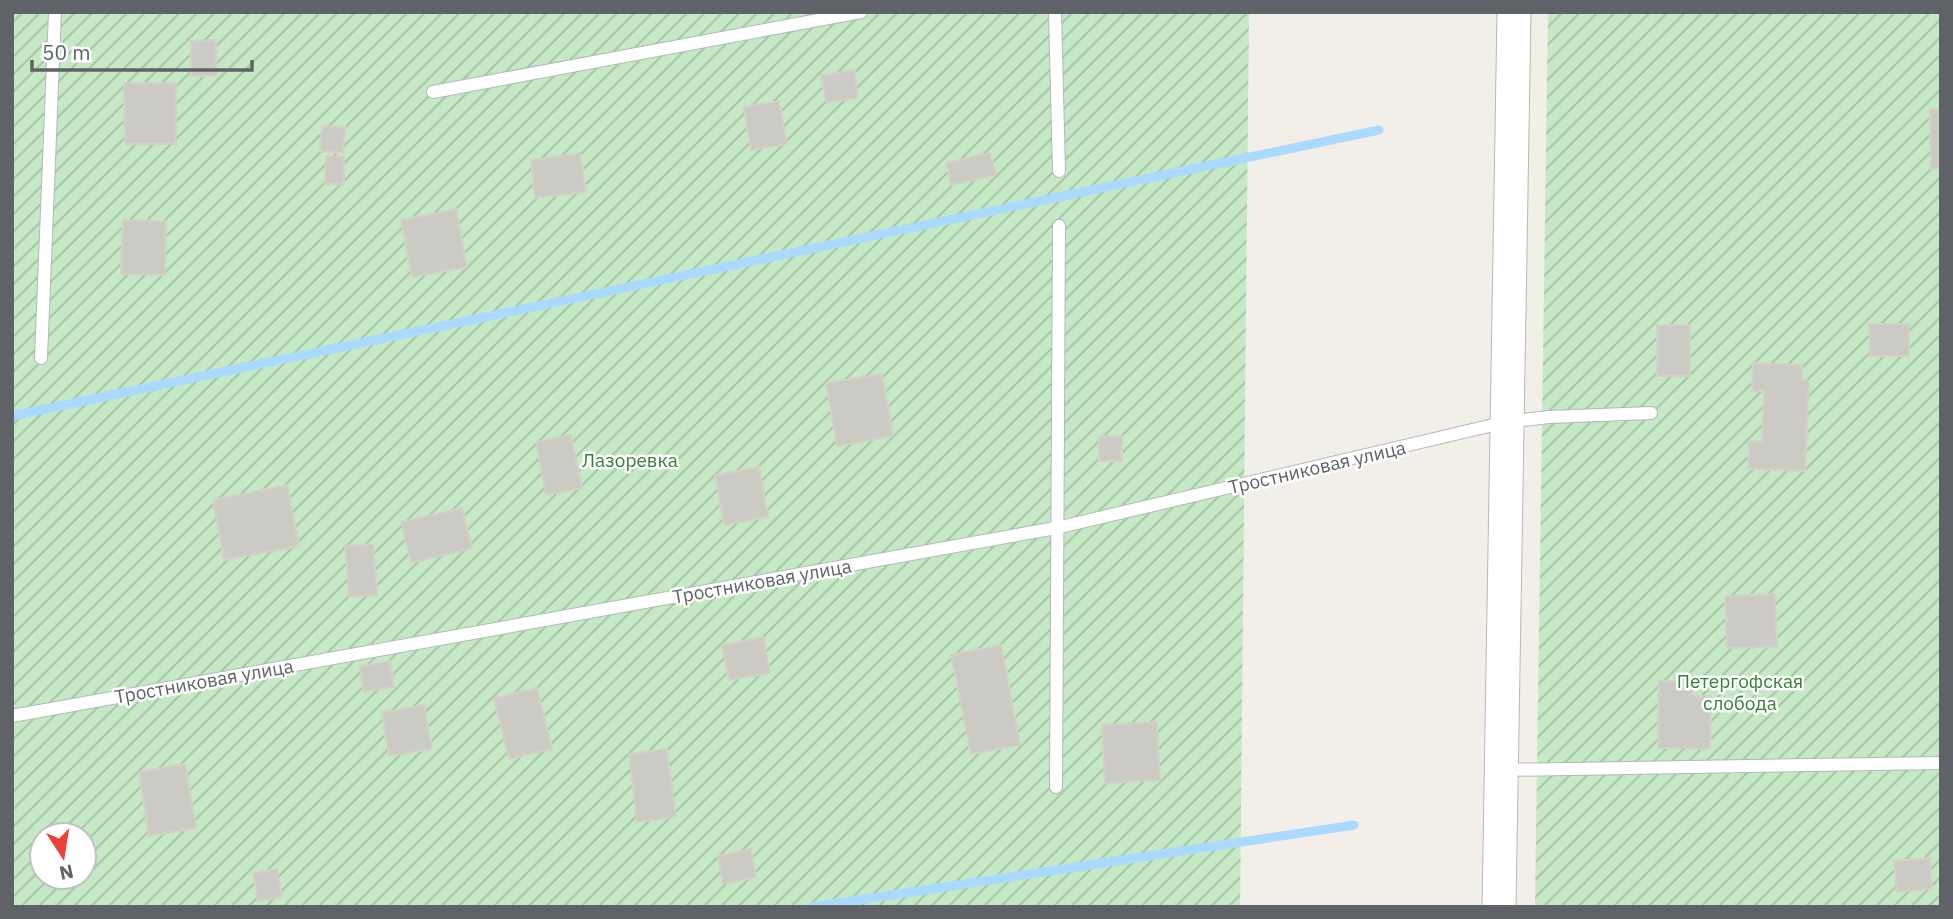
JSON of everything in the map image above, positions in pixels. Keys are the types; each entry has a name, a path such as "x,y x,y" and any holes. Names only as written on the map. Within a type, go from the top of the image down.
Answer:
{"street":[{"path":"1499,907 1514,12"}],"lane":[{"path":"41,358 55,12"},
{"path":"433,92 861,12"},
{"path":"1055,12 1059,171"},
{"path":"1055,787 1059,226"},
{"name":"Тростниковая улица","path":"12,716 1056,528 1506,422 1549,417 1651,413"},
{"path":"1502,770 1941,763"}],"green space":[{"name":"Лазоревка","path":"12,12 1249,12 1240,907 12,907"},
{"name":"Петергофская слобода","path":"1548,12 1941,12 1941,907 1535,907"}],"building":[{"path":"216,40 216,76 191,76 191,41"},
{"path":"854,70 858,98 826,103 821,75"},
{"path":"124,83 176,83 176,144 125,144"},
{"path":"779,101 787,144 751,150 744,107"},
{"path":"1930,109 1941,109 1941,168 1931,169"},
{"path":"322,126 345,127 343,153 320,151"},
{"path":"580,153 586,192 535,198 531,160"},
{"path":"990,153 996,175 951,185 946,163"},
{"path":"326,156 344,157 344,184 325,184"},
{"path":"456,209 467,267 412,277 401,220"},
{"path":"123,220 166,221 165,275 121,274"},
{"path":"1869,324 1909,324 1909,356 1870,356"},
{"path":"1657,325 1690,325 1690,376 1657,376"},
{"path":"1753,363 1802,365 1802,380 1809,381 1805,471 1748,469 1749,441 1762,442 1764,391 1752,391"},
{"path":"882,374 893,436 837,446 826,383"},
{"path":"571,435 582,488 546,495 536,442"},
{"path":"1122,436 1122,461 1099,461 1099,437"},
{"path":"759,467 768,517 724,525 715,475"},
{"path":"287,485 299,546 224,560 213,500"},
{"path":"462,508 472,548 411,563 401,522"},
{"path":"373,544 377,595 349,597 345,546"},
{"path":"1775,594 1777,647 1727,648 1725,596"},
{"path":"763,637 770,673 729,680 722,645"},
{"path":"1001,645 1020,745 971,754 951,655"},
{"path":"390,661 394,687 364,692 360,666"},
{"path":"1659,681 1693,682 1692,696 1711,696 1710,749 1658,748"},
{"path":"537,688 552,749 509,759 494,698"},
{"path":"424,705 432,749 389,756 382,712"},
{"path":"1157,722 1160,780 1105,783 1102,725"},
{"path":"667,749 676,817 637,822 629,754"},
{"path":"185,764 196,828 149,836 139,772"},
{"path":"751,849 756,877 723,884 718,856"},
{"path":"1930,858 1932,889 1897,892 1894,861"},
{"path":"277,869 282,897 258,901 253,873"}],"waterway":[{"path":"12,416 1379,130"},
{"path":"812,907 1354,825"}]}
